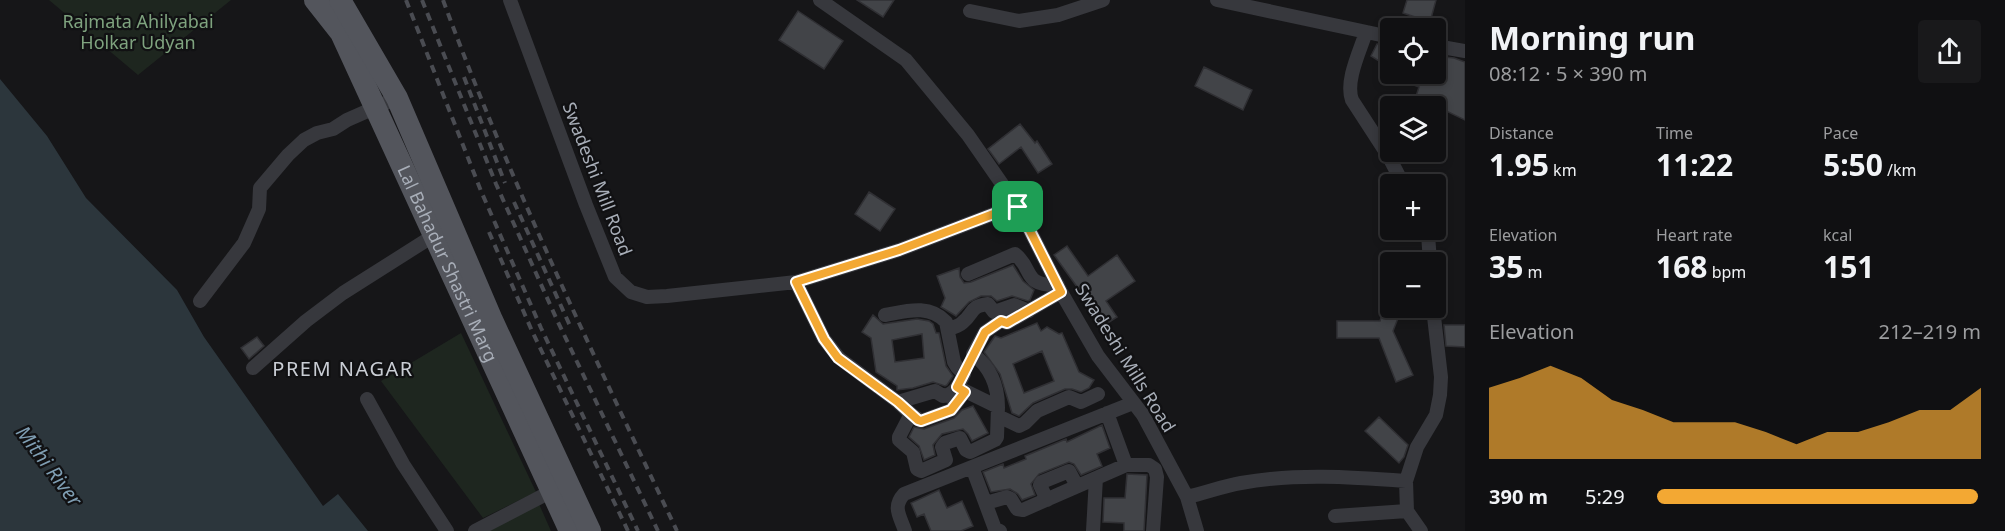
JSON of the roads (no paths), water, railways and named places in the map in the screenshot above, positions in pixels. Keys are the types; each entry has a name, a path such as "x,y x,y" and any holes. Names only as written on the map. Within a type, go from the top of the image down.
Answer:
{"main road":[{"name":"Lal Bahadur Shastri Marg","path":"315,0 348,28 397,98 492,320 552,491 580,529"},
{"name":"Lal Bahadur Shastri Marg","path":"340,0 375,107 433,236 524,408 580,529"}],"street":[{"name":"Swadeshi Mill Road","path":"510,0 586,206 615,277 631,292 648,297 742,290 796,282 899,250 996,213 1018,207"},
{"name":"Swadeshi Mills Road","path":"820,0 906,60 968,135 1018,207 1098,356 1143,415 1187,497 1197,531"},
{"path":"970,11 1019,21 1058,15 1103,0"},
{"path":"1217,0 1262,5 1380,35"},
{"path":"1366,32 1349,92 1398,174"},
{"path":"1446,48 1465,51"},
{"path":"200,301 244,243 259,209 260,188 288,155 304,140 317,133 333,129 397,98"},
{"path":"253,368 306,321 343,293 433,236"},
{"path":"968,274 1015,254 1019,256 1029,276 1045,286 1060,289"},
{"path":"796,282 824,339 838,358 921,421 951,410 973,354 985,332 999,317 1014,305 1029,311 1060,289"},
{"path":"949,329 961,324 971,310 985,304 988,304 999,317"},
{"path":"885,315 919,309 933,311 946,322 954,362 964,374"},
{"path":"1421,531 1407,511 1406,481 1417,447 1436,415 1440,395 1441,377 1434,318"},
{"path":"911,414 899,440 913,452 917,469 921,471 946,460 942,447 945,443 960,438 966,450 970,452 995,440 997,437 997,389 988,369 973,354"},
{"path":"898,402 935,391 947,396 961,389"},
{"path":"961,389 1019,426 1037,411 1066,399 1071,398 1081,402 1098,394"},
{"path":"367,399 403,464 447,531"},
{"path":"905,531 897,508 898,501 904,494 1133,403"},
{"path":"1107,413 1126,465"},
{"path":"986,503 1007,497 1017,509 1023,510 1126,465 1149,465 1155,469 1157,477 1153,531"},
{"path":"972,467 995,529 1000,531"},
{"path":"1187,497 1240,483 1272,479 1342,476 1406,481"},
{"path":"1093,531 1096,478"},
{"path":"475,531 552,491"},
{"path":"1335,516 1407,511"}],"water":[{"name":"Mithi River","path":"0,79 47,136 86,198 177,290 204,337 323,506 338,494 368,531 0,531"}],"railway":[{"path":"406,0 481,191 541,328 638,531"},
{"path":"422,0 496,184 557,320 658,531"},
{"path":"443,0 525,202 584,334 677,531"},
{"path":"464,77 505,183"},
{"path":"514,202 571,328"},
{"path":"489,232 532,331 628,531"}],"district":[{"name":"PREM NAGAR","path":"343,369"}],"park label":[{"name":"Rajmata Ahilyabai Holkar Udyan","path":"138,32"}]}
